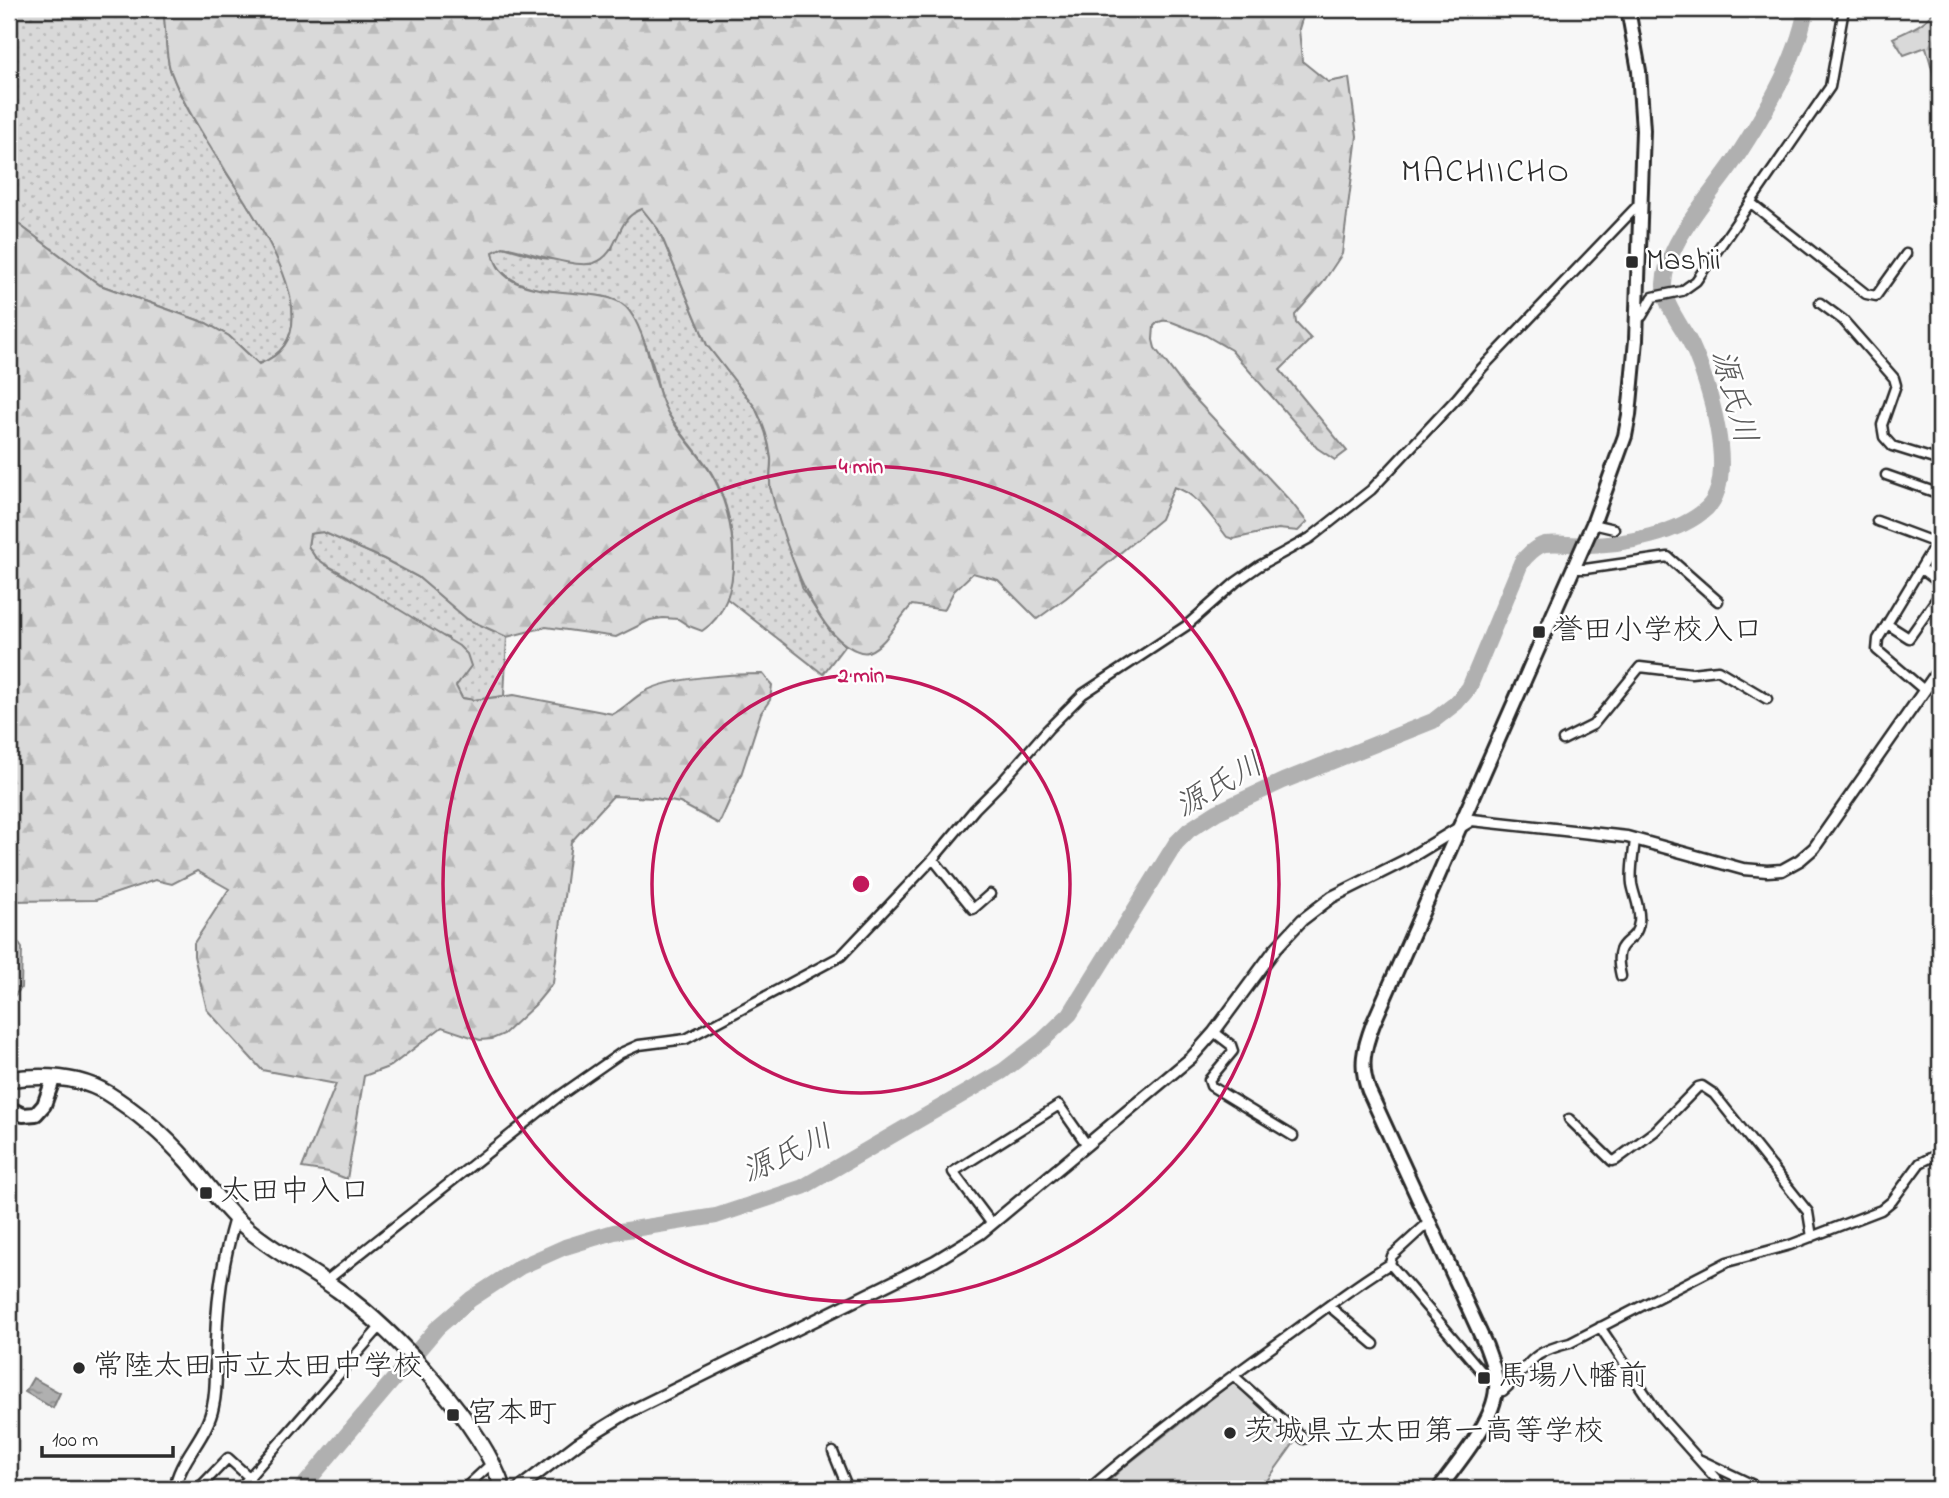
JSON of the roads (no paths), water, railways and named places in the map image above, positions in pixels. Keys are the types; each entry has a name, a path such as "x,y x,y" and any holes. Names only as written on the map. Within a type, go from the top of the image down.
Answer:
{"highway":[{"path":"9,1079 54,1077 83,1083 106,1093 149,1124 186,1160 235,1219 326,1281 406,1350 460,1414 503,1489"}],"main road":[{"path":"1439,1489 1487,1418 1496,1388 1486,1346 1369,1091 1362,1064 1373,1024 1591,529 1627,425 1636,320 1642,96 1628,9"},
{"path":"9,1108 23,1115 36,1114 44,1105 54,1077"}],"street":[{"path":"1636,320 1642,316 1653,297 1682,290 1696,281 1830,87 1844,9"},
{"path":"326,1281 558,1097 621,1053 639,1045 685,1040 841,956 1083,694 1186,626 1236,582 1310,538 1371,490 1482,368 1641,202"},
{"path":"1751,203 1866,294 1876,296 1906,254"},
{"path":"1820,303 1843,320 1894,378 1896,385 1882,425 1884,438 1892,446 1940,461"},
{"path":"1886,474 1940,494"},
{"path":"1877,521 1938,540 1878,639 1877,650 1924,690"},
{"path":"1591,529 1614,529"},
{"path":"1575,566 1585,569 1668,557 1718,601"},
{"path":"1921,569 1940,583"},
{"path":"1887,624 1909,638 1940,594"},
{"path":"1563,740 1592,725 1640,667 1691,673 1718,670 1767,699"},
{"path":"519,1489 605,1425 936,1261 992,1224 1191,1058 1214,1032 1276,948 1317,907 1344,891 1406,860 1472,820 1635,839 1743,869 1782,870 1814,848 1940,668"},
{"path":"1621,976 1616,957 1618,951 1637,930 1639,923 1632,881 1635,839"},
{"path":"933,859 973,909 990,894"},
{"path":"1214,1032 1231,1045 1233,1051 1209,1080 1210,1086 1293,1136"},
{"path":"1569,1119 1612,1161 1655,1131 1702,1086 1714,1094 1808,1212 1812,1237"},
{"path":"992,1224 953,1172 1059,1105 1087,1145"},
{"path":"1390,1264 1496,1388 1506,1389 1532,1358 1546,1349 1570,1343 1727,1262 1812,1237 1881,1210 1892,1201 1920,1163 1940,1153"},
{"path":"175,1489 181,1470 202,1437 214,1406 220,1282 235,1219"},
{"path":"1089,1489 1119,1462 1234,1376 1390,1264 1392,1256 1429,1222"},
{"path":"1329,1306 1374,1343"},
{"path":"239,1489 381,1326"},
{"path":"1600,1327 1660,1416 1725,1489"},
{"path":"1234,1376 1304,1439"},
{"path":"833,1452 848,1489"},
{"path":"207,1489 202,1485 228,1458 250,1478"},
{"path":"1698,1459 1762,1489"},
{"path":"464,1489 491,1464"}],"water":[{"path":"33,1378 60,1393 53,1408 25,1392"}],"waterway":[{"name":"源氏川","path":"301,1489 437,1328 471,1299 520,1267 565,1247 614,1232 716,1216 803,1187 1003,1071 1043,1040 1070,1014 1176,843 1189,830 1217,812 1283,781 1433,721 1456,703 1469,688 1521,563 1535,549 1550,543 1588,545 1651,536 1682,524 1707,508 1716,494 1720,475 1718,428 1699,362 1667,300 1664,284 1667,268 1681,236 1734,161 1767,107 1795,49 1806,9"}],"place":[{"name":"Mashii","path":"1632,262"},
{"name":"誉田小学校入口","path":"1539,632"},
{"name":"太田中入口","path":"206,1193"},
{"name":"常陸太田市立太田中学校","path":"79,1368"},
{"name":"馬場八幡前","path":"1484,1378"},
{"name":"宮本町","path":"453,1415"},
{"name":"茨城県立太田第一高等学校","path":"1230,1433"}],"district":[{"name":"MACHIICHO","path":"1486,173"}]}
